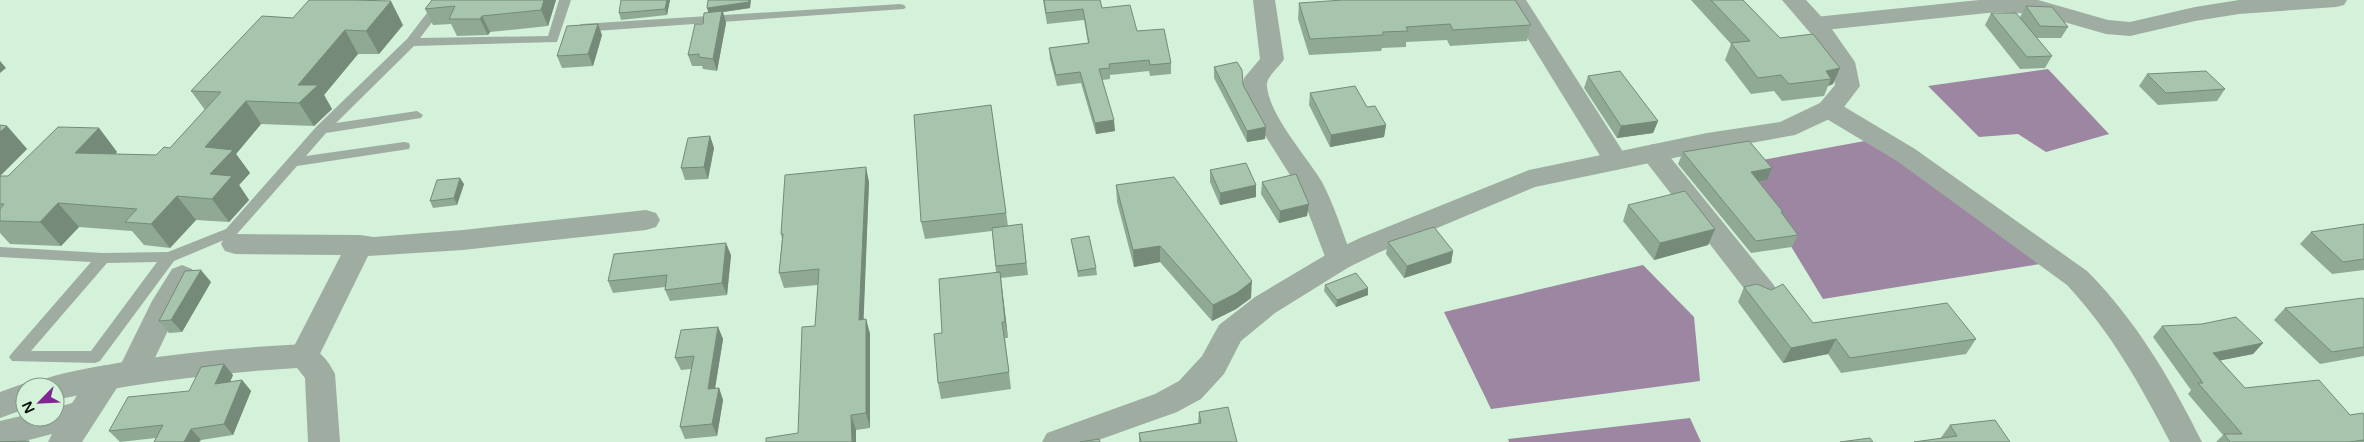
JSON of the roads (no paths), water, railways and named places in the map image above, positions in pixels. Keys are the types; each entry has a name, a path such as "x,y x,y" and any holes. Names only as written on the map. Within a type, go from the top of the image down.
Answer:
{"street":[{"path":"1264,0 1272,59 1269,66 1258,75 1254,84 1255,93 1261,107 1309,184 1339,260"},
{"path":"1515,0 1616,162"},
{"path":"1058,442 1106,422 1166,403 1190,390 1213,365 1230,333 1265,305 1339,260 1370,245 1529,179 1707,142 1786,129 1829,109 1848,86 1843,62 1815,24 1793,0"},
{"path":"1815,24 1996,5 2038,7 2106,27 2130,28 2239,7 2336,0"},
{"path":"1829,109 1906,155 2077,278 2099,299 2146,367 2186,442"},
{"path":"1653,154 1763,292"},
{"path":"235,244 360,245 374,247 453,241 646,220"},
{"path":"304,356 360,245"},
{"path":"64,442 82,414 120,374 167,301 176,266"},
{"path":"65,386 120,374 232,360 304,356"},
{"path":"304,356 320,374 324,442"},
{"path":"0,405 15,400"},
{"path":"0,434 82,414"}],"lane":[{"path":"103,258 17,357 95,357 176,266 231,232 322,129 411,42 443,0"},
{"path":"411,42 553,39 566,0"},
{"path":"556,29 900,7"},
{"path":"322,129 417,115"},
{"path":"293,162 404,146"},
{"path":"0,252 103,258 176,266"}]}
